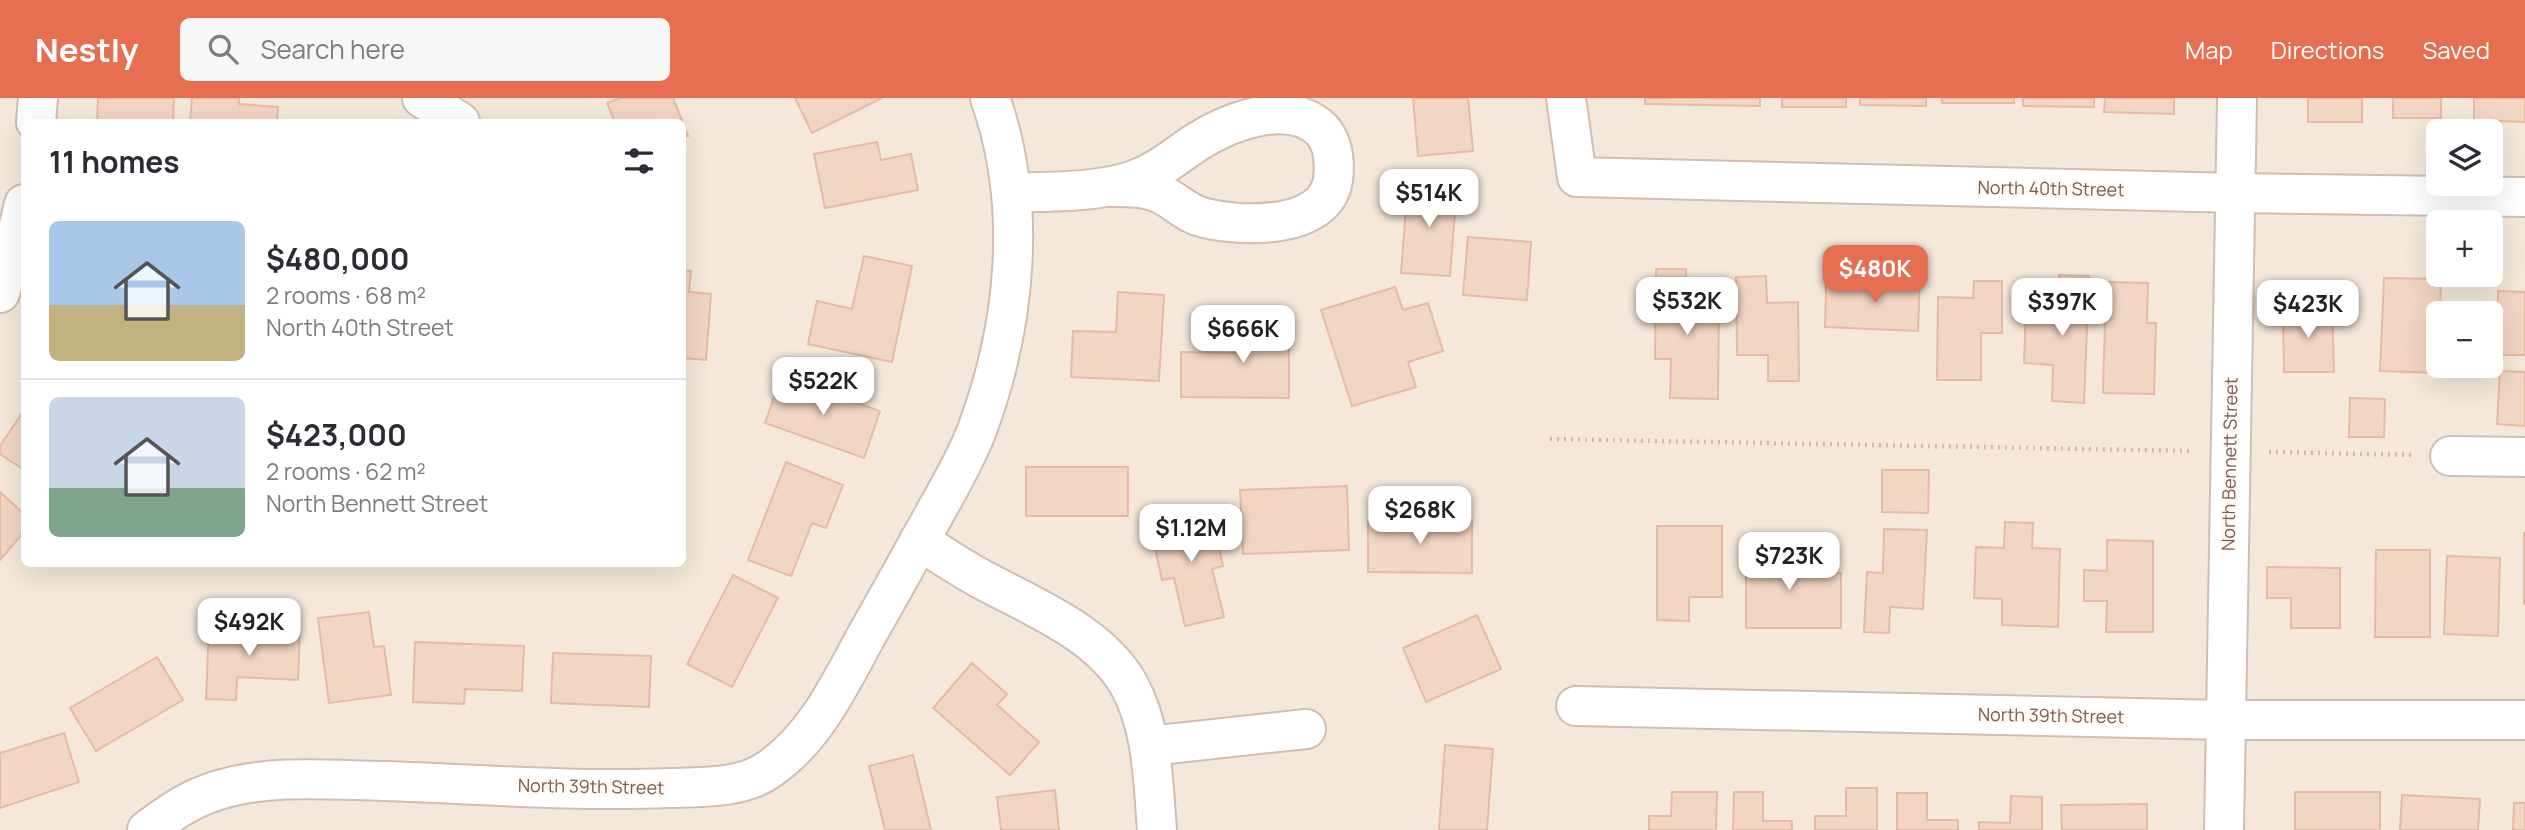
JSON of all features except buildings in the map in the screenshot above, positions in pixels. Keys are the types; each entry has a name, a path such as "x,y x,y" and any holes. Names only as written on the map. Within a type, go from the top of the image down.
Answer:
{"street":[{"path":"36,119 38,98"},
{"path":"422,98 454,119"},
{"name":"North 39th Street","path":"147,830 173,810 197,797 243,784 314,779 640,789 709,786 741,781 766,772 793,750 823,714 919,541 976,433 987,397 999,353 1014,251 1013,194 1007,158 990,98"},
{"name":"North 40th Street","path":"1566,98 1577,177 2235,194 2525,197"},
{"name":"North Bennett Street","path":"2224,830 2237,98"},
{"path":"1013,194 1112,187 1147,189 1205,219 1241,223 1271,222 1306,214 1322,204 1332,187 1334,162 1328,138 1311,120 1294,113 1268,112 1196,142 1164,167 1112,187"},
{"path":"0,293 21,217"},
{"path":"2450,456 2525,457"},
{"path":"919,541 974,575 1052,616 1110,659 1128,684 1150,746 1157,830"},
{"name":"North 39th Street","path":"1576,706 2226,720 2525,720"},
{"path":"1150,746 1306,729"}],"path":[{"path":"1550,439 2450,456"}],"shaded area":[{"path":"0,98 2525,98 2525,830 0,830"}]}
